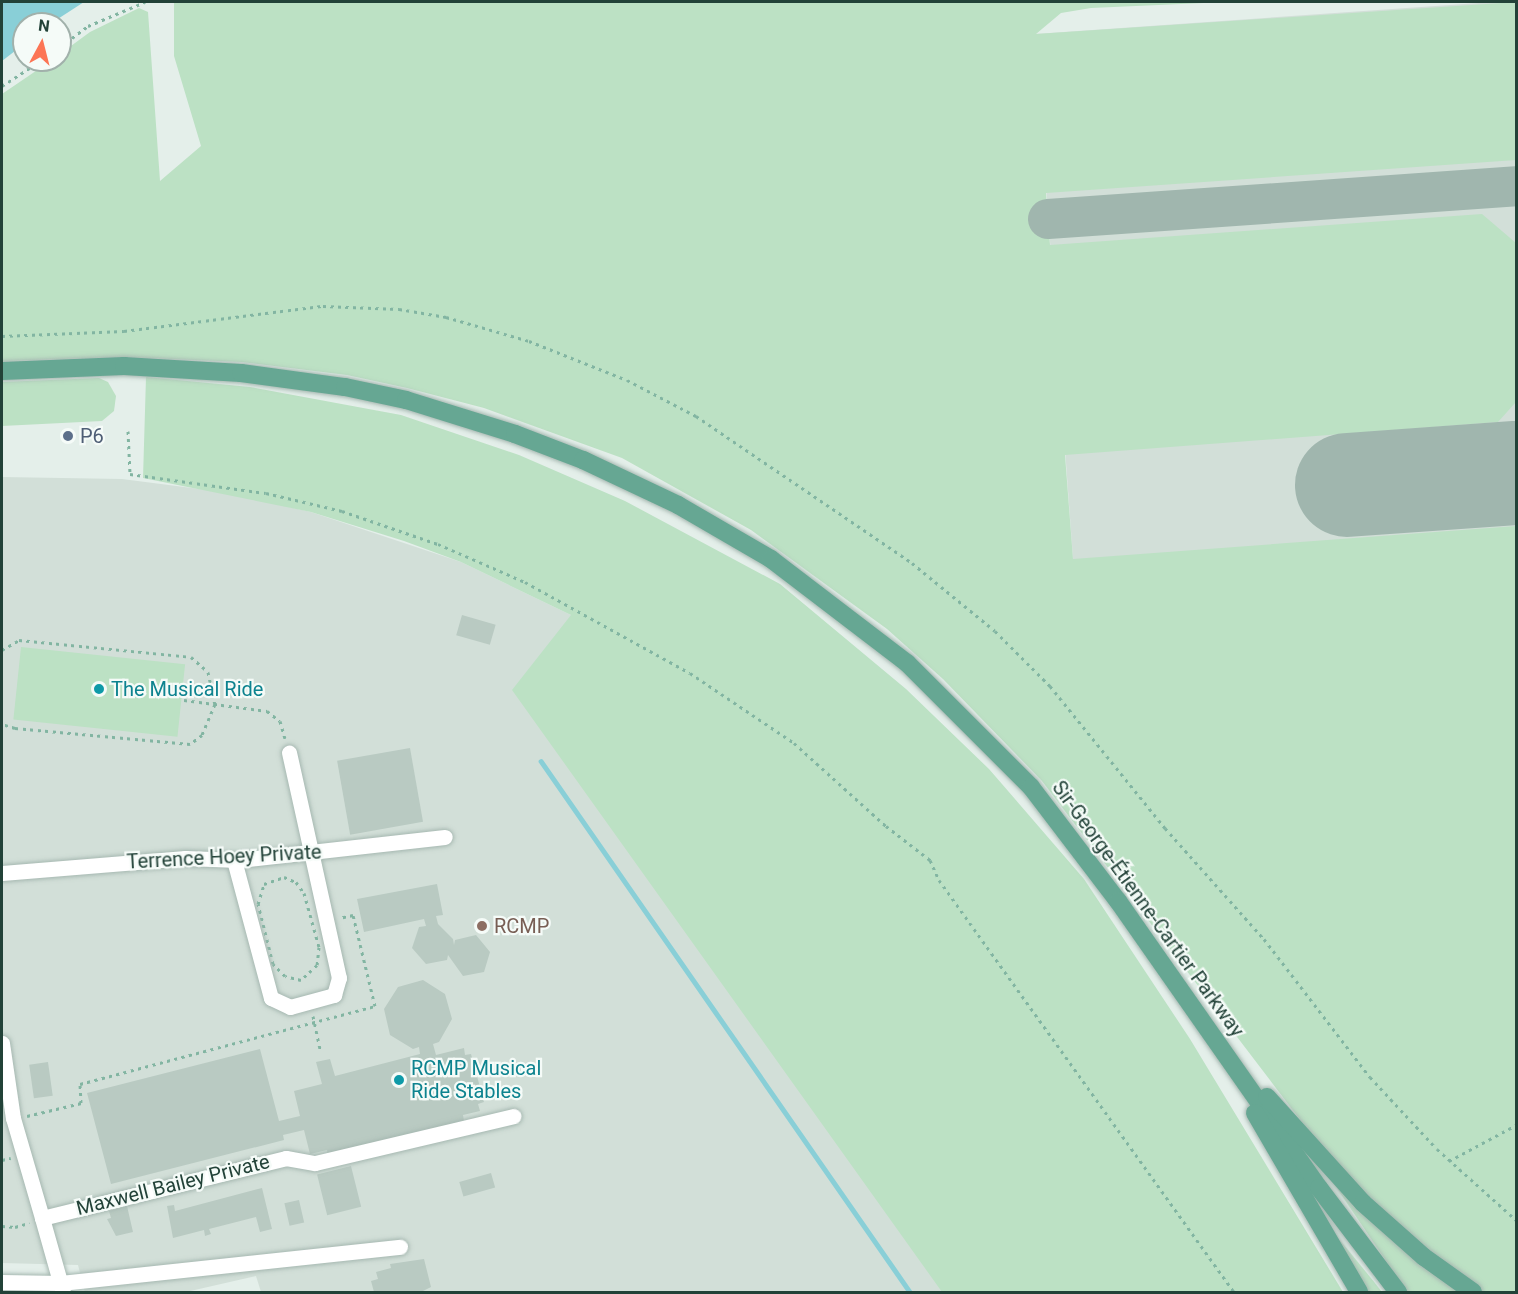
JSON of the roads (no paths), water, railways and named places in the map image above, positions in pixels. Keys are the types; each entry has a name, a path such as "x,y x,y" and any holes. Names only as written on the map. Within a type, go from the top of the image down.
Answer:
{"main road":[{"name":"Sir-George-Étienne-Cartier Parkway","path":"2,371 124,366 241,373 345,387 444,410 536,441 678,505 771,559 831,601 907,663 957,710 1031,787 1073,839 1398,1293"},
{"path":"1214,1038 1298,1192 1359,1293"},
{"path":"1214,1038 1364,1203 1424,1257 1473,1293"}],"street":[{"path":"234,860 271,998 285,1007 334,995 339,984 289,752"},
{"name":"Terrence Hoey Private","path":"2,873 185,858 234,860 311,854 445,837"},
{"path":"2,1043 4,1074 13,1118 62,1288"},
{"name":"Maxwell Bailey Private","path":"42,1218 285,1158 315,1163 514,1116"},
{"path":"2,1282 62,1288 400,1247"}],"water":[{"path":"2,2 84,2 69,12 12,12 12,53 2,61"}],"waterway":[{"path":"541,761 910,1292"}],"place":[{"name":"P6","path":"68,436"},
{"name":"The Musical Ride","path":"99,689"},
{"name":"RCMP","path":"482,926"},
{"name":"RCMP Musical Ride Stables","path":"399,1080"}]}
